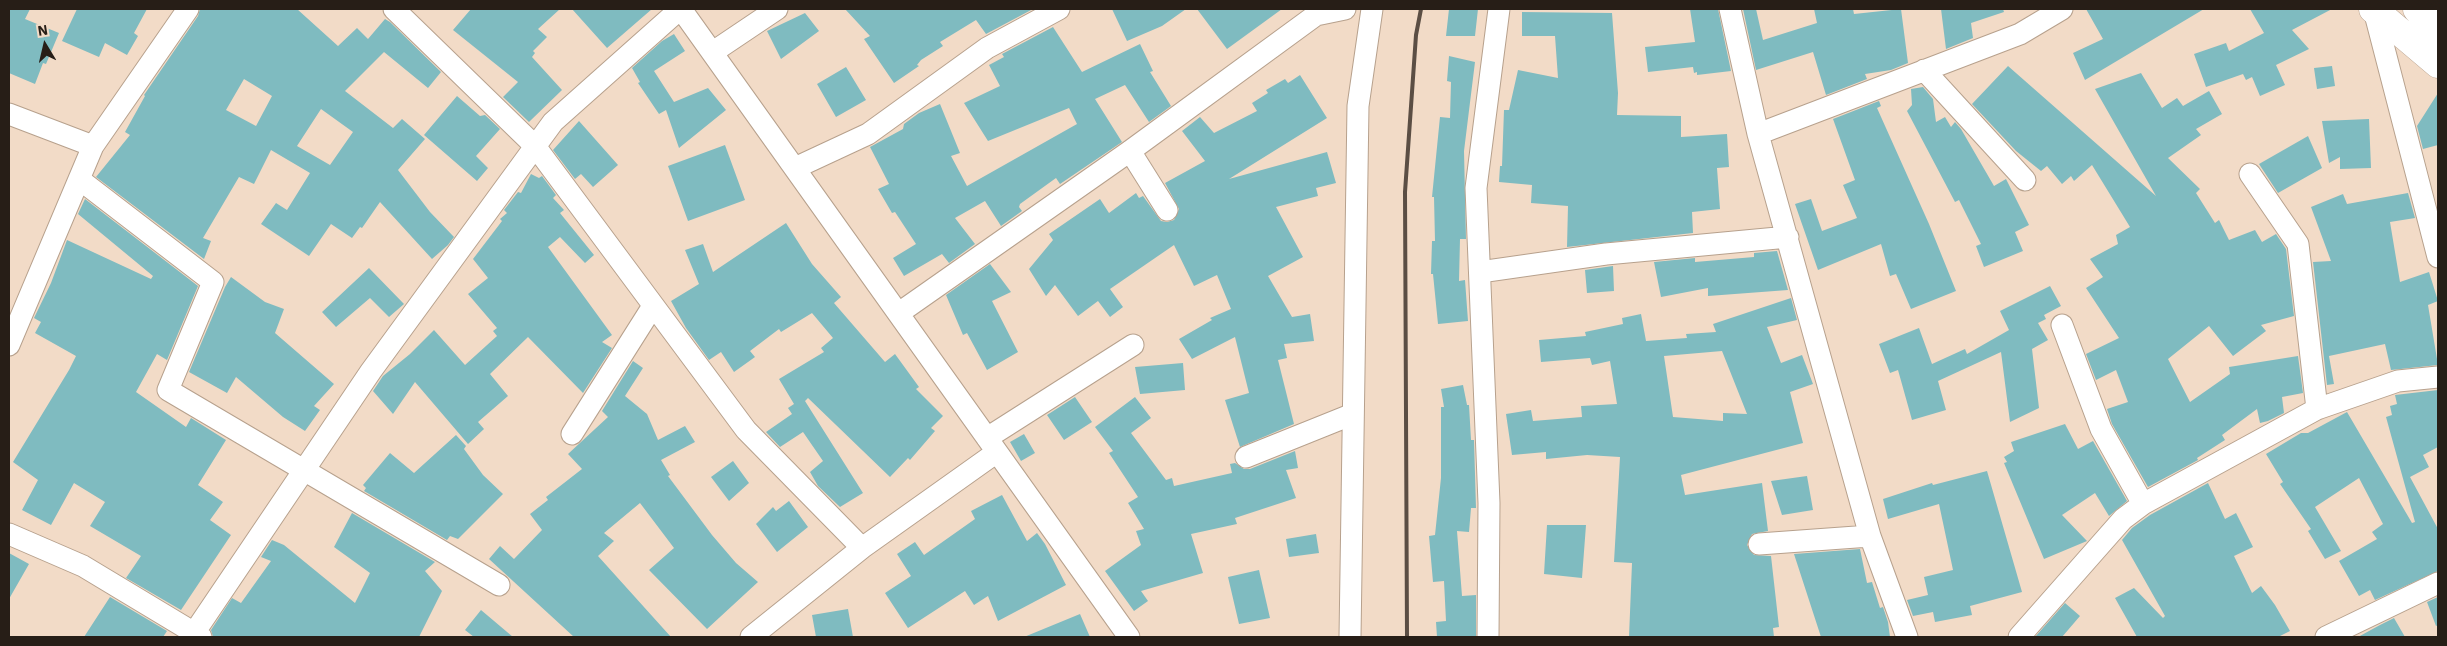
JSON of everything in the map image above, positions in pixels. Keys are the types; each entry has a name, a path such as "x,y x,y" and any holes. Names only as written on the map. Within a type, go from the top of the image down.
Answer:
{"main road":[{"path":"2374,9 2438,64"}],"street":[{"path":"9,345 93,146 188,9"},
{"path":"394,9 535,146 746,430 862,548"},
{"path":"9,534 83,566 198,635 303,471 371,371 553,122 680,9 713,52 1129,637"},
{"path":"713,52 777,9"},
{"path":"795,168 868,134 987,48 1059,9"},
{"path":"898,313 1130,151 1316,15 1346,9"},
{"path":"1350,637 1358,106 1372,9"},
{"path":"1488,637 1489,503 1476,188 1499,9"},
{"path":"1730,9 1758,134 1870,536 1907,637"},
{"path":"1758,134 2020,34 2062,9"},
{"path":"2374,9 2438,257"},
{"path":"1924,70 2025,180"},
{"path":"9,114 93,146"},
{"path":"1130,151 1167,210"},
{"path":"2250,174 2298,244 2317,410"},
{"path":"79,179 213,282 168,390 499,585"},
{"path":"1480,272 1606,254 1788,237"},
{"path":"572,434 653,306"},
{"path":"2062,325 2101,429 2143,504"},
{"path":"751,637 992,445 1133,345"},
{"path":"2019,637 2123,519 2143,504 2317,410 2398,381 2438,376"},
{"path":"1246,457 1353,414"},
{"path":"1759,544 1870,536"},
{"path":"2326,637 2438,582"}],"building":[{"path":"9,9 30,9 25,19 59,33 46,64 43,63 35,84 9,73"},
{"path":"77,9 147,9 134,33 138,36 127,55 105,43 99,57 62,41"},
{"path":"200,9 297,9 338,46 357,28 368,39 385,19 390,22 441,72 428,88 384,52 345,91 393,128 402,119 425,139 398,170 430,212 454,237 448,245 432,259 380,202 362,228 360,227 352,238 331,224 309,256 261,224 276,203 287,210 310,173 271,150 254,184 239,177 203,238 211,241 204,259 96,177 130,135 125,132 144,95 198,16","holes":["244,79 272,96 256,126 226,110","321,109 353,132 330,165 297,146"]},
{"path":"471,9 560,9 538,29 547,37 533,51 535,53 532,57 562,90 529,122 503,97 518,82 453,30"},
{"path":"572,9 652,9 607,48"},
{"path":"845,9 1033,9 986,34 976,20 940,42 943,46 921,60 917,65 919,66 894,83 864,39 870,36"},
{"path":"1112,9 1186,9 1162,26 1127,41"},
{"path":"1197,9 1282,9 1227,49"},
{"path":"1449,9 1478,9 1475,36 1446,36"},
{"path":"1690,9 1718,9 1731,71 1697,75 1697,72 1694,73 1693,67 1648,72 1645,47 1695,42"},
{"path":"1743,9 1756,9 1763,40 1817,23 1814,9 1853,9 1854,14 1901,9 1908,63 1891,70 1865,74 1867,79 1826,95 1813,52 1756,70"},
{"path":"1941,9 2003,9 2004,12 1971,23 1973,38 1946,49"},
{"path":"2086,9 2204,9 2085,80 2073,53 2103,39"},
{"path":"2250,9 2332,9 2292,30 2309,49 2276,65 2285,85 2260,96 2252,77 2246,80 2243,74 2206,87 2194,54 2226,43 2229,51 2264,33"},
{"path":"1522,12 1612,13 1618,93 1617,115 1681,116 1681,137 1727,134 1729,167 1717,168 1720,209 1692,212 1693,233 1567,247 1568,206 1531,203 1532,185 1499,182 1500,166 1502,166 1504,110 1509,110 1518,70 1558,78 1555,36 1522,36"},
{"path":"805,13 819,31 781,59 767,31"},
{"path":"1053,27 1082,72 1140,44 1153,71 1150,72 1171,106 1149,122 1125,85 1095,99 1122,142 1060,184 1056,178 1020,204 1019,207 1022,211 1001,226 985,201 955,218 975,244 949,263 942,254 904,276 893,258 916,244 895,212 892,213 878,189 889,184 870,147 903,129 904,124 919,113 940,104 960,153 951,156 967,186 1077,124 1069,108 988,141 964,103 1000,86 989,65 1004,57 1002,54"},
{"path":"674,34 685,51 654,71 674,102 708,88 726,110 679,148 666,110 659,114 638,83 640,82 632,68 662,41"},
{"path":"1449,56 1475,62 1464,151 1466,239 1460,239 1459,281 1465,280 1468,321 1438,324 1433,274 1431,274 1432,241 1435,241 1434,197 1432,197 1440,117 1450,118 1451,82 1447,81"},
{"path":"2008,66 2156,196 2095,89 2141,73 2162,108 2177,98 2183,106 2209,91 2222,114 2196,129 2201,135 2168,158 2200,189 2196,193 2215,223 2219,220 2229,240 2255,230 2262,242 2276,234 2286,249 2294,316 2261,325 2266,331 2233,356 2209,326 2168,359 2190,402 2230,374 2229,367 2298,356 2303,393 2282,397 2284,413 2268,421 2260,423 2257,409 2222,435 2225,440 2197,458 2198,460 2148,487 2112,424 2107,409 2128,402 2116,370 2096,380 2086,354 2119,338 2086,288 2103,277 2090,259 2118,244 2116,235 2130,227 2092,165 2074,181 2071,176 2062,184 2047,166 2041,171 2016,151 1972,104"},
{"path":"2332,66 2335,86 2317,89 2314,68"},
{"path":"846,67 866,100 836,117 817,84"},
{"path":"1300,75 1327,118 1229,179 1327,152 1336,183 1316,188 1318,196 1276,207 1303,257 1268,276 1292,317 1310,314 1314,341 1284,344 1287,358 1278,360 1294,424 1240,447 1225,400 1249,393 1235,337 1192,359 1179,339 1212,320 1210,318 1231,309 1217,275 1194,286 1174,245 1110,289 1123,307 1110,317 1098,301 1078,316 1055,285 1046,296 1029,269 1053,240 1049,234 1100,199 1109,213 1136,193 1139,198 1143,196 1161,221 1174,220 1179,209 1165,183 1205,161 1182,131 1200,117 1214,133 1257,111 1252,103 1268,93 1266,90 1285,79 1288,83"},
{"path":"1923,87 1933,99 1936,122 1945,117 1951,127 1955,122 1994,186 2006,179 2029,225 2015,232 2023,251 1984,267 1976,246 1981,244 1959,200 1955,202 1907,111 1912,105 1911,89"},
{"path":"2438,93 2438,145 2423,149 2417,126"},
{"path":"457,96 480,116 485,115 500,129 476,156 488,168 477,181 424,135"},
{"path":"1879,101 1881,106 1877,108 1929,224 1956,291 1911,309 1896,274 1890,276 1881,244 1818,270 1795,204 1811,199 1822,231 1857,218 1843,185 1855,180 1833,119"},
{"path":"2369,119 2371,168 2340,169 2340,157 2329,163 2322,121"},
{"path":"579,121 618,165 593,187 581,174 575,179 553,150"},
{"path":"2308,136 2322,168 2278,193 2259,164"},
{"path":"725,145 745,200 688,221 668,166"},
{"path":"531,174 539,178 542,176 556,195 553,198 564,210 560,213 594,255 585,263 560,237 548,247 612,335 602,342 612,348 583,393 528,337 490,374 508,396 478,422 484,429 468,444 415,382 393,414 373,391 383,376 410,354 434,330 465,365 497,336 493,331 497,328 468,294 488,278 473,259 502,221 500,219 507,213 504,210 518,192 521,193"},
{"path":"2408,193 2415,218 2390,222 2400,282 2429,272 2438,301 2428,305 2438,365 2391,370 2385,344 2329,356 2334,384 2327,385 2313,262 2331,261 2311,207 2343,194 2347,204"},
{"path":"85,199 198,286 167,360 157,354 136,392 186,427 191,418 226,440 198,485 223,502 210,520 231,535 181,610 126,578 141,556 90,526 105,502 74,483 51,525 22,510 38,480 13,462 76,356 35,333 41,322 34,318 51,283 67,240 151,279 153,276 78,214"},
{"path":"786,223 812,264 841,297 834,303 885,362 895,354 919,387 916,389 943,416 931,428 935,431 910,460 908,458 890,477 808,398 805,401 863,493 840,507 818,486 810,472 823,461 803,432 780,447 766,432 792,414 788,408 794,404 779,379 824,352 821,348 833,338 812,313 781,332 779,329 750,351 755,357 734,372 721,352 709,360 686,328 671,301 699,284 685,250 703,244 713,272"},
{"path":"1777,251 1788,290 1708,296 1708,288 1661,297 1654,262 1695,258 1695,262 1754,257 1754,253"},
{"path":"990,264 1011,292 992,301 1018,352 987,370 967,333 963,335 946,295"},
{"path":"1613,266 1614,291 1587,293 1585,270"},
{"path":"369,268 404,304 389,317 370,298 336,327 322,312"},
{"path":"231,277 265,302 284,309 275,333 334,384 314,406 320,410 305,431 283,417 236,377 227,393 189,372"},
{"path":"2050,286 2061,306 2044,315 2046,319 2038,323 2048,340 2032,349 2039,408 2010,422 2001,352 1938,381 1946,410 1912,420 1898,370 1890,373 1879,344 1919,328 1932,364 1965,349 1967,354 2009,330 2000,311"},
{"path":"1791,298 1797,320 1767,327 1781,363 1802,355 1813,384 1790,392 1803,443 1681,475 1685,495 1762,483 1768,531 1752,534 1747,545 1754,555 1771,556 1779,627 1773,628 1774,637 1629,637 1632,563 1614,562 1620,457 1587,455 1546,459 1546,452 1512,455 1506,414 1531,410 1533,421 1582,417 1581,406 1617,404 1610,361 1592,365 1590,358 1541,362 1539,340 1586,336 1585,332 1623,324 1622,318 1641,314 1646,341 1687,338 1686,334 1716,332 1713,324","holes":["1722,351 1747,414 1723,413 1723,421 1673,417 1664,356"]},
{"path":"633,361 643,368 625,396 647,414 658,440 685,426 695,442 661,460 670,475 668,476 712,535 736,563 758,582 707,629 649,570 674,548 640,503 604,533 614,541 598,556 671,637 574,637 489,559 500,546 514,559 542,530 530,514 548,500 546,497 582,469 568,454 608,417 602,411"},
{"path":"1183,363 1185,390 1140,394 1135,367"},
{"path":"1463,385 1467,405 1469,405 1471,440 1474,440 1476,508 1471,508 1469,532 1457,531 1462,596 1476,595 1476,637 1437,637 1436,622 1446,621 1444,581 1433,582 1429,536 1435,535 1441,478 1441,407 1444,407 1441,389"},
{"path":"2438,390 2438,447 2423,455 2429,467 2410,477 2438,529 2438,571 2375,600 2370,590 2359,596 2339,561 2377,539 2372,532 2383,524 2359,478 2315,507 2341,551 2325,559 2308,531 2311,529 2280,484 2283,482 2266,454 2301,433 2308,433 2347,412 2412,523 2415,522 2386,417 2392,415 2390,406 2397,404 2395,395"},
{"path":"1075,397 1092,422 1064,440 1047,415"},
{"path":"1135,397 1151,418 1131,433 1166,480 1172,478 1174,486 1232,473 1230,464 1235,463 1244,469 1250,469 1295,451 1298,468 1286,470 1296,498 1235,518 1237,524 1191,534 1203,573 1141,591 1148,601 1134,611 1105,571 1141,545 1136,531 1144,529 1128,503 1138,497 1109,453 1113,451 1095,427"},
{"path":"2065,424 2078,449 2093,441 2127,501 2109,516 2095,493 2062,515 2087,541 2044,559 2004,463 2007,462 2004,457 2014,451 2011,442"},
{"path":"1024,434 1035,453 1021,461 1010,442"},
{"path":"456,435 466,446 464,449 483,475 503,494 458,539 450,536 447,540 364,491 366,488 363,485 390,453 414,473"},
{"path":"733,461 749,483 729,501 711,477"},
{"path":"1987,471 2022,592 1970,606 1972,615 1935,622 1933,612 1913,616 1907,600 1928,595 1924,577 1953,570 1939,504 1888,519 1883,499 1932,483 1933,485"},
{"path":"1807,476 1813,510 1782,515 1771,481"},
{"path":"2208,483 2225,519 2236,513 2253,547 2234,556 2252,593 2261,586 2290,631 2278,637 2137,637 2115,598 2134,588 2163,618 2165,616 2122,540 2132,528 2150,515"},
{"path":"1002,495 1027,541 1037,533 1045,544 1066,585 998,621 988,596 974,605 965,591 908,628 885,593 911,576 897,554 915,542 924,555 975,519 971,511"},
{"path":"789,501 808,527 777,552 756,524 773,507 776,511"},
{"path":"352,513 435,562 425,571 442,591 419,637 213,637 211,630 232,598 241,603 271,561 261,557 272,540 284,545 355,603 370,573 334,547"},
{"path":"1547,525 1586,525 1582,578 1544,574"},
{"path":"1316,534 1319,553 1289,557 1286,539"},
{"path":"1860,549 1867,583 1872,582 1880,608 1883,607 1890,637 1821,637 1794,554"},
{"path":"9,553 29,564 9,599"},
{"path":"1259,570 1270,618 1239,624 1228,577"},
{"path":"110,597 167,631 163,637 84,637"},
{"path":"2438,597 2438,625 2436,626 2427,602"},
{"path":"2065,603 2080,616 2062,637 2035,637"},
{"path":"848,609 853,637 816,637 812,615"},
{"path":"481,610 513,637 474,637 465,630"},
{"path":"1080,614 1090,637 1024,637"},
{"path":"2394,618 2405,637 2358,637 2380,625"}],"railway":[{"path":"1407,637 1405,192 1416,35 1421,9"}]}
